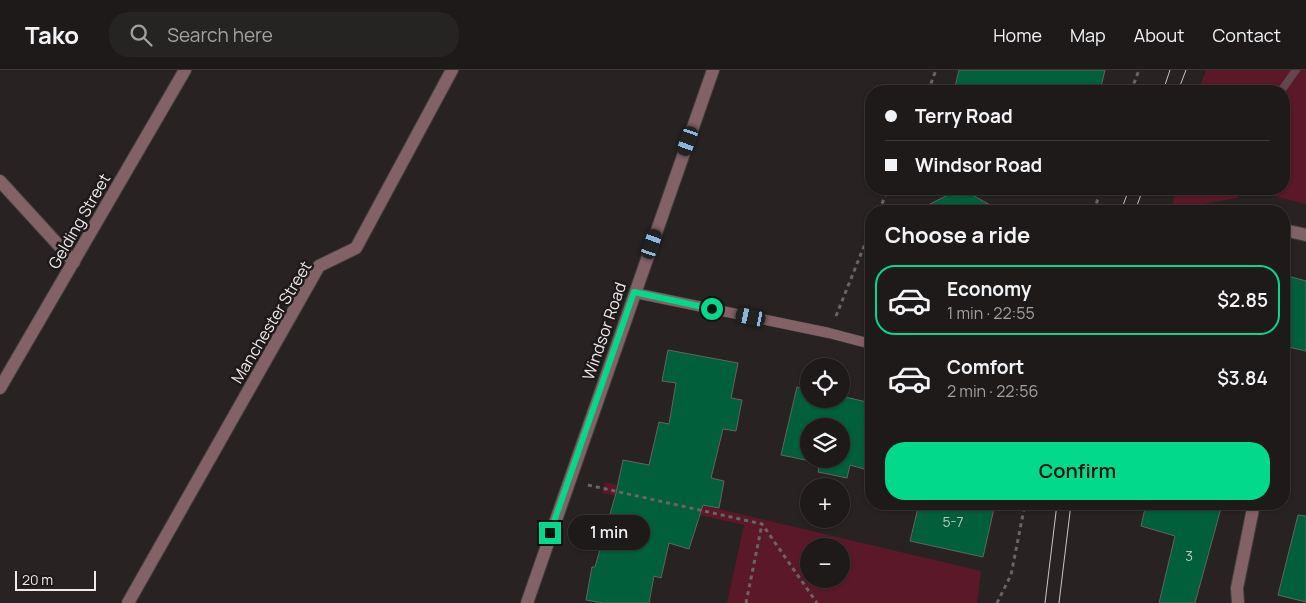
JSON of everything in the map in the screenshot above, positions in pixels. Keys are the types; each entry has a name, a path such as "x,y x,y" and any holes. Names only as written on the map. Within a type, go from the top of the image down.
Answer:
{"street":[{"name":"Gelding Street","path":"0,388 185,70"},
{"name":"Manchester Street","path":"128,603 320,266 356,248 452,70"},
{"name":"Windsor Road","path":"527,603 712,70"},
{"path":"0,181 74,262"},
{"path":"1290,231 1306,235"},
{"path":"1238,603 1237,588 1253,510"}],"lane":[{"path":"634,292 829,333 865,342"}],"path":[{"path":"930,85 936,70"},
{"path":"1133,85 1139,70"},
{"path":"829,333 865,244"},
{"path":"568,481 762,524 817,603"},
{"path":"997,603 1011,575 1024,510"},
{"path":"746,603 762,524"}],"shaded area":[{"path":"1206,70 1306,70 1306,204 1270,195 1290,195 1290,85 1200,85"},
{"path":"1175,195 1240,195 1237,198 1198,205 1172,205"},
{"path":"605,482 842,538 800,538 800,588 850,588 850,540 981,571 977,603 727,603 744,525 602,493"}],"building":[{"path":"959,70 1105,70 1101,85 955,85"},
{"path":"948,195 972,195 990,205 928,205"},
{"path":"1290,277 1306,281 1306,351 1290,347"},
{"path":"668,350 738,363 731,398 742,400 736,431 723,429 711,478 724,481 719,508 703,505 689,549 669,543 661,578 654,576 649,603 603,603 586,600 592,567 595,567 616,493 623,460 649,465 659,422 669,424 676,383 662,381"},
{"path":"797,387 800,388 800,408 850,408 850,398 865,402 865,469 850,465 850,418 800,418 800,459 781,455"},
{"path":"819,468 849,468 847,478 818,472"},
{"path":"918,510 994,510 983,557 910,541"},
{"path":"1145,510 1220,510 1195,603 1159,603 1175,536 1141,526"},
{"path":"1298,515 1306,516 1306,602 1278,595"}],"waterway":[{"path":"1285,85 1296,70"}],"tram line":[{"path":"1165,85 1170,70"},
{"path":"1180,85 1186,70"},
{"path":"1123,205 1127,195"},
{"path":"1137,205 1141,195"},
{"path":"1045,603 1056,510"},
{"path":"1059,603 1070,510"}],"route":[{"path":"550,533 634,292 712,309"}]}
